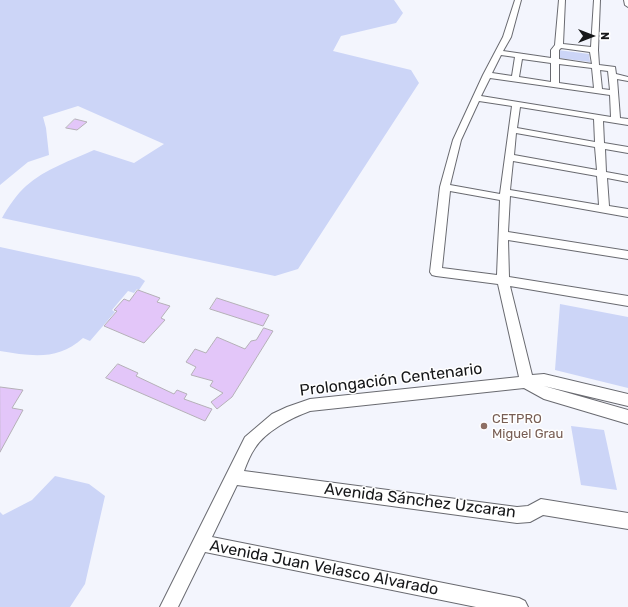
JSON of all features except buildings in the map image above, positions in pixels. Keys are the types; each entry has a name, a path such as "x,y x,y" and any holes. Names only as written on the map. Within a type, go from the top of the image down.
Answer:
{"street":[{"path":"518,0 507,37 487,75 457,140 445,187 436,272 503,280 628,301"},
{"path":"555,85 555,50 559,46 562,0"},
{"path":"597,0 594,50 597,66 598,91"},
{"path":"624,0 628,0 628,5"},
{"path":"559,46 594,50"},
{"path":"499,53 612,68 616,120"},
{"path":"515,79 519,56"},
{"path":"487,75 614,93"},
{"path":"613,76 628,78"},
{"path":"476,98 628,122"},
{"path":"516,105 505,195 503,280 527,383 544,394 628,417"},
{"path":"598,117 604,209"},
{"path":"512,130 628,150"},
{"path":"509,157 628,179"},
{"path":"445,187 628,213"},
{"path":"503,235 628,254"},
{"name":"Prolongación Centenario","path":"169,607 250,442 271,423 290,411 305,407 544,380 628,400"},
{"name":"Avenida Sánchez Uzcaran","path":"234,477 517,515 530,514 541,507 628,521"},
{"name":"Avenida Juan Velasco Alvarado","path":"200,543 519,607"}],"shaded area":[{"path":"0,0 394,0 403,13 396,23 341,36 333,51 411,70 419,83 298,269 275,276 2,218 19,193 26,186 33,180 59,165 94,150 134,163 164,144 78,106 43,117 46,128 49,155 28,162 0,185"},
{"path":"558,50 589,54 590,62 559,58"},
{"path":"0,247 139,277 145,281 139,290 137,289 134,293 128,291 112,310 115,312 90,341 83,338 74,345 54,354 33,355 0,351"},
{"path":"560,304 628,317 628,388 555,370"},
{"path":"571,426 604,430 617,490 581,485"},
{"path":"55,476 89,484 105,496 85,584 70,607 0,607 0,512 3,515 32,500"}],"place":[{"name":"CETPRO Miguel Grau","path":"484,426"}]}
